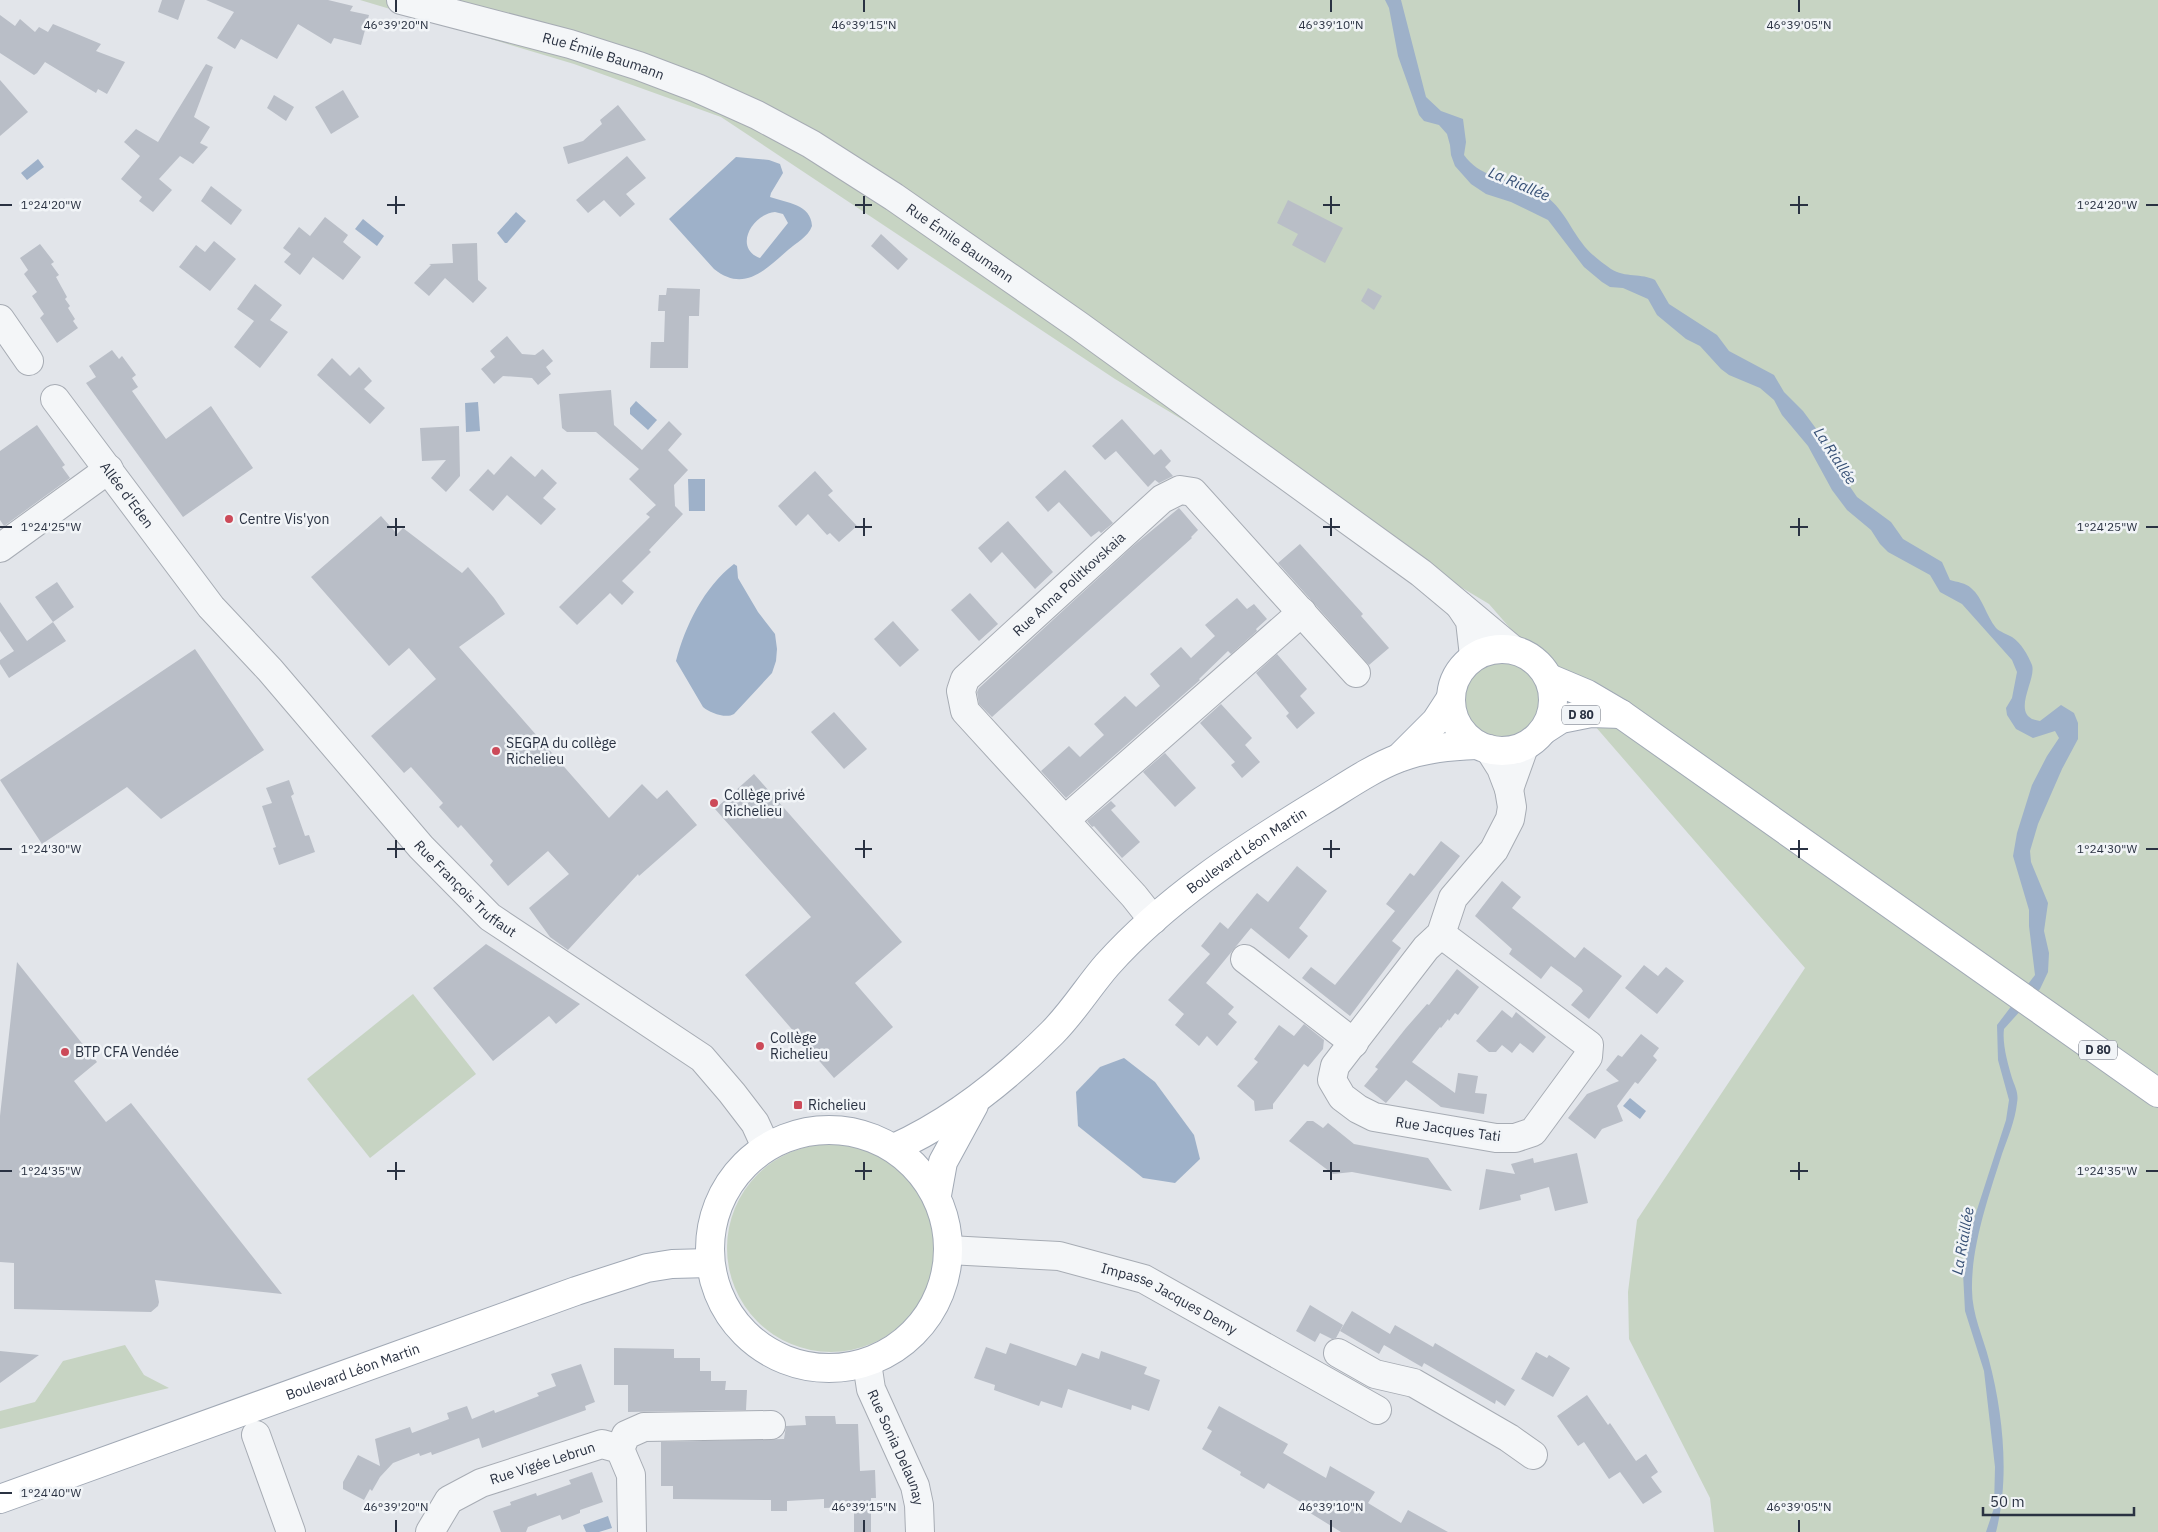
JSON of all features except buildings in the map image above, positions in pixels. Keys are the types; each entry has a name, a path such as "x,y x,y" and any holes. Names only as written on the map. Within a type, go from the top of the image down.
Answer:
{"main road":[{"path":"1499,648 1512,649 1527,654 1534,659 1540,664 1549,678 1554,704 1551,718 1534,738 1507,751 1483,747 1466,736 1452,712 1451,698 1454,682 1462,667 1474,656 1499,648"},
{"name":"D 80","path":"1549,678 1588,694 1621,714 2158,1092"},
{"name":"Boulevard Léon Martin","path":"1400,757 1436,721 1451,698"},
{"name":"D 80","path":"1534,738 1561,719 1592,713 1621,714"},
{"name":"Boulevard Léon Martin","path":"937,1195 943,1162 977,1099 1041,1020 1072,991 1108,965 1154,920 1202,880 1253,843 1377,768 1400,757 1438,747 1483,747"},
{"name":"Boulevard Léon Martin","path":"894,1148 922,1136 977,1099"},
{"path":"830,1128 863,1134 894,1148 918,1169 937,1195 946,1222 949,1250 943,1287 926,1320 900,1346 867,1363 832,1369 814,1367 797,1364 765,1350 738,1327 720,1297 710,1263 711,1229 721,1197 740,1169 766,1147 797,1133 830,1128"},
{"name":"Boulevard Léon Martin","path":"0,1499 576,1291 648,1268 672,1264 710,1263"}],"street":[{"name":"Rue Émile Baumann","path":"401,0 570,44 639,66 706,92 757,115 811,144 894,197 1078,325 1422,573 1512,649"},
{"path":"0,320 29,361"},
{"name":"Allée d'Eden","path":"55,399 198,591"},
{"path":"0,548 109,469"},
{"name":"Rue Anna Politkovskaia","path":"1154,920 965,711 960,692 965,680 1162,499 1180,490 1192,492 1356,673"},
{"name":"Rue François Truffaut","path":"198,591 270,670 421,847 490,917 702,1058 755,1123 766,1147"},
{"name":"Rue Émile Baumann","path":"1458,602 1470,622 1474,656"},
{"path":"1065,820 1302,612"},
{"path":"1509,789 1534,738"},
{"path":"1483,747 1501,768 1509,789"},
{"name":"Rue Jacques Tati","path":"1441,934 1589,1045 1588,1057 1533,1132 1515,1138 1496,1138 1374,1117 1358,1110 1342,1097 1332,1080 1335,1066 1426,948 1441,934 1454,898 1494,850 1510,819 1512,807 1509,789"},
{"path":"1245,959 1354,1043"},
{"name":"Impasse Jacques Demy","path":"949,1250 1059,1256 1144,1279 1373,1408 1384,1376"},
{"path":"1338,1353 1375,1374 1414,1383 1509,1438 1533,1455"},
{"name":"Rue Sonia Delaunay","path":"867,1363 871,1389 915,1486 920,1505 920,1532"},
{"path":"632,1532 631,1475 620,1449 626,1435 644,1427 771,1425"},
{"path":"256,1435 291,1532"},
{"name":"Rue Vigée Lebrun","path":"430,1532 450,1500 482,1483 602,1444 620,1449"}],"green space":[{"path":"360,0 2158,0 2158,1532 1714,1532 1710,1498 1629,1339 1628,1292 1637,1220 1805,968 1489,604 1115,379 721,117 574,64"},
{"path":"1500,658 1515,661 1528,670 1537,683 1540,698 1537,713 1528,726 1515,735 1500,738 1485,735 1472,726 1463,713 1460,698 1463,683 1472,670 1485,661"},
{"path":"413,994 476,1074 370,1158 307,1079"},
{"path":"821,1144 841,1144 861,1148 880,1156 905,1174 918,1190 927,1208 935,1238 931,1278 927,1288 918,1306 905,1322 889,1335 861,1348 841,1352 821,1352 801,1348 782,1340 765,1329 750,1314 739,1297 731,1278 727,1258 727,1238 731,1218 739,1199 750,1182 765,1167 782,1156 801,1148"},
{"path":"125,1345 144,1375 169,1388 0,1429 0,1411 35,1402 63,1361"}],"water":[{"name":"La Riallée","path":"1385,0 1401,0 1426,97 1441,111 1463,119 1466,142 1464,155 1472,164 1491,175 1523,185 1544,195 1556,206 1585,247 1599,260 1616,272 1655,280 1669,304 1717,335 1729,351 1774,375 1784,392 1803,411 1823,438 1842,475 1857,497 1891,522 1903,539 1942,562 1950,580 1969,586 1979,597 1996,628 2012,637 2021,646 2032,665 2031,680 2025,705 2026,713 2031,718 2040,721 2061,705 2074,713 2078,723 2078,739 2062,769 2038,824 2030,851 2031,862 2048,903 2044,931 2049,953 2048,972 2040,989 2004,1029 2006,1054 2017,1096 2016,1110 1982,1221 1972,1273 1972,1299 1994,1380 2001,1423 2004,1468 2003,1490 1996,1532 1986,1532 1994,1508 1995,1467 1984,1371 1965,1311 1963,1273 1974,1219 2006,1120 2009,1100 1998,1060 1997,1025 2035,975 2029,910 2013,856 2017,833 2032,785 2059,738 2055,731 2033,738 2016,729 2007,715 2006,708 2012,698 2017,672 2012,660 1962,604 1940,592 1930,575 1888,552 1871,530 1847,510 1832,490 1808,446 1782,415 1774,400 1760,388 1729,375 1721,369 1700,346 1686,339 1657,315 1648,299 1623,288 1610,287 1602,282 1584,267 1548,220 1511,202 1486,194 1471,184 1455,166 1447,134 1439,125 1424,121 1419,115 1398,56 1389,8"},
{"path":"736,157 769,160 780,164 783,173 770,197 803,209 811,219 812,226 805,237 771,265 754,276 745,279 735,279 725,276 714,269 669,219","holes":["775,212 783,214 788,223 760,258 752,253 748,247 747,240 753,225 767,214"]},
{"path":"38,159 44,167 27,180 21,173"},
{"path":"516,212 526,221 505,243 497,233"},
{"path":"363,219 384,236 377,246 355,229"},
{"path":"636,401 657,420 648,430 630,414 630,408"},
{"path":"478,402 480,431 466,432 465,403"},
{"path":"688,479 705,479 705,511 689,511"},
{"path":"734,564 737,566 738,578 758,612 775,634 777,649 772,673 734,714 723,716 703,707 676,661 690,621 697,608 723,573"},
{"path":"1124,1058 1155,1082 1194,1135 1200,1159 1175,1183 1143,1178 1078,1126 1076,1092 1100,1067"},
{"path":"1630,1098 1646,1111 1640,1119 1623,1106"},
{"path":"608,1516 612,1528 599,1532 586,1532 583,1525"}],"place":[{"name":"Centre Vis'yon","path":"229,519"},
{"name":"SEGPA du collège Richelieu","path":"496,751"},
{"name":"Collège privé Richelieu","path":"714,803"},
{"name":"Collège Richelieu","path":"760,1046"},
{"name":"BTP CFA Vendée","path":"65,1052"},
{"name":"Richelieu","path":"798,1105"}],"water label":[{"name":"La Riaillée","path":"1963,1241"}]}
